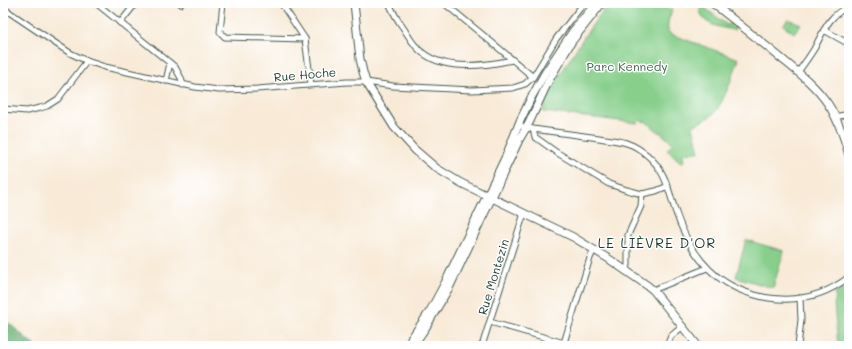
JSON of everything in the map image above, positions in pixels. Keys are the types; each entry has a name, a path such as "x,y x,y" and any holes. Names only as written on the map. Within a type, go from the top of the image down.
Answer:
{"main road":[{"path":"354,3 360,59 366,82 394,127 420,155 444,173 461,183 573,237 648,286 653,290 698,346"},
{"path":"413,346 450,286 528,104 545,73 574,31 596,3"},
{"path":"406,346 430,311 479,213 519,140 529,129 549,80 572,42 602,3"},
{"path":"712,3 798,72 819,92 835,117 849,155"}],"street":[{"path":"96,3 175,67 183,85"},
{"path":"120,23 136,3"},
{"path":"223,3 220,32 225,37 305,39"},
{"path":"281,3 305,39 311,84"},
{"path":"388,3 410,38 422,53 434,60 453,65 472,66 512,60"},
{"path":"444,3 532,77"},
{"name":"Rue Hoche","path":"3,8 70,53 87,62 183,85 220,90 366,82 393,86 472,90 513,88 525,84 532,77 556,39 584,3"},
{"path":"798,72 809,57 831,19 841,10 849,7"},
{"path":"824,30 849,44"},
{"path":"3,109 27,111 47,106 58,99 87,62"},
{"path":"166,81 170,63"},
{"path":"835,117 849,114"},
{"path":"519,125 529,129 614,140 628,143 642,151 662,171 680,224 695,251 707,268 725,283 735,288 754,295 774,299 800,298 829,290 849,277"},
{"path":"529,129 535,137 556,152 609,184 642,194 656,191 668,186"},
{"path":"626,271 628,265 628,235 641,206 642,194"},
{"name":"Rue Montezin","path":"482,346 524,213"},
{"path":"563,344 590,258 594,250"},
{"path":"653,290 707,268"},
{"path":"798,346 801,320 800,298"},
{"path":"490,322 563,344 575,346"},
{"path":"667,346 672,336 682,327"}],"green space":[{"name":"Parc Kennedy","path":"609,3 648,3 672,10 668,25 670,34 739,59 728,88 716,110 710,117 693,126 699,152 683,154 684,161 682,163 667,150 673,143 645,121 643,122 640,120 637,123 543,112 544,106 557,80 585,36"},
{"path":"699,3 701,3 701,5 727,25 730,23 736,27 734,30 716,26 704,19 700,11"},
{"path":"788,19 801,24 794,33 783,25"},
{"path":"746,240 784,251 773,288 736,277"},
{"path":"849,285 849,346 838,346 834,304 836,298 834,294"},
{"path":"3,318 35,346 8,346 3,342"}],"district":[{"name":"LE LIÈVRE D'OR","path":"657,243"}]}
